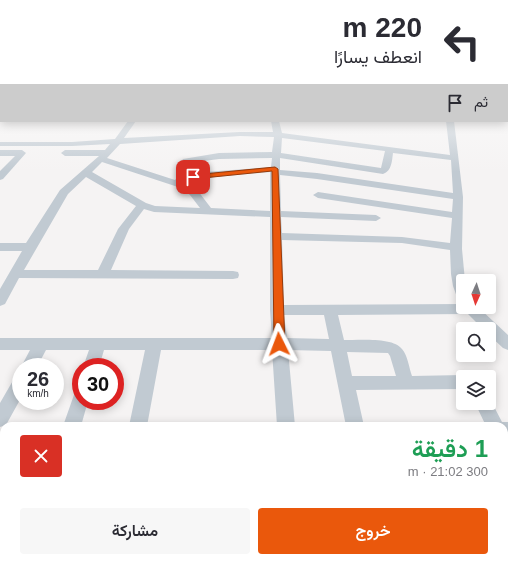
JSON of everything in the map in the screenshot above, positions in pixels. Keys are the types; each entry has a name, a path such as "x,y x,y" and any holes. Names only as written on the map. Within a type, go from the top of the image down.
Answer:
{"street":[{"path":"0,301 30,247 62,195 85,172 104,156 117,142 131,122"},
{"path":"275,122 278,135 275,155 277,310 286,422"},
{"path":"450,122 458,197 457,274"},
{"path":"0,144 51,145 226,134 278,135 334,153 382,171 385,169 390,149"},
{"path":"188,178 183,166 184,162 189,160 232,155 334,153 390,149 455,158"},
{"path":"0,153 104,156 174,181 194,193 209,212"},
{"path":"0,177 22,153"},
{"path":"174,181 188,178 275,170 458,197"},
{"path":"85,172 142,205 154,209 376,218"},
{"path":"317,176 319,216"},
{"path":"318,195 458,216"},
{"path":"377,204 376,218 380,238"},
{"path":"103,274 125,225 131,216 142,205"},
{"path":"276,236 380,238 457,247"},
{"path":"0,247 30,247"},
{"path":"16,274 233,275"},
{"path":"277,310 330,311 456,305"},
{"path":"330,311 354,422"},
{"path":"477,314 508,344"},
{"path":"0,344 279,344 387,347 393,349 397,353 406,383"},
{"path":"139,422 154,344"},
{"path":"34,358 41,345"},
{"path":"94,358 98,345"},
{"path":"346,383 456,382"},
{"path":"0,419 12,398"},
{"path":"73,422 77,410"},
{"path":"487,410 493,422"}],"route":[{"path":"193,177 275,169 277,310 279,344"}]}
